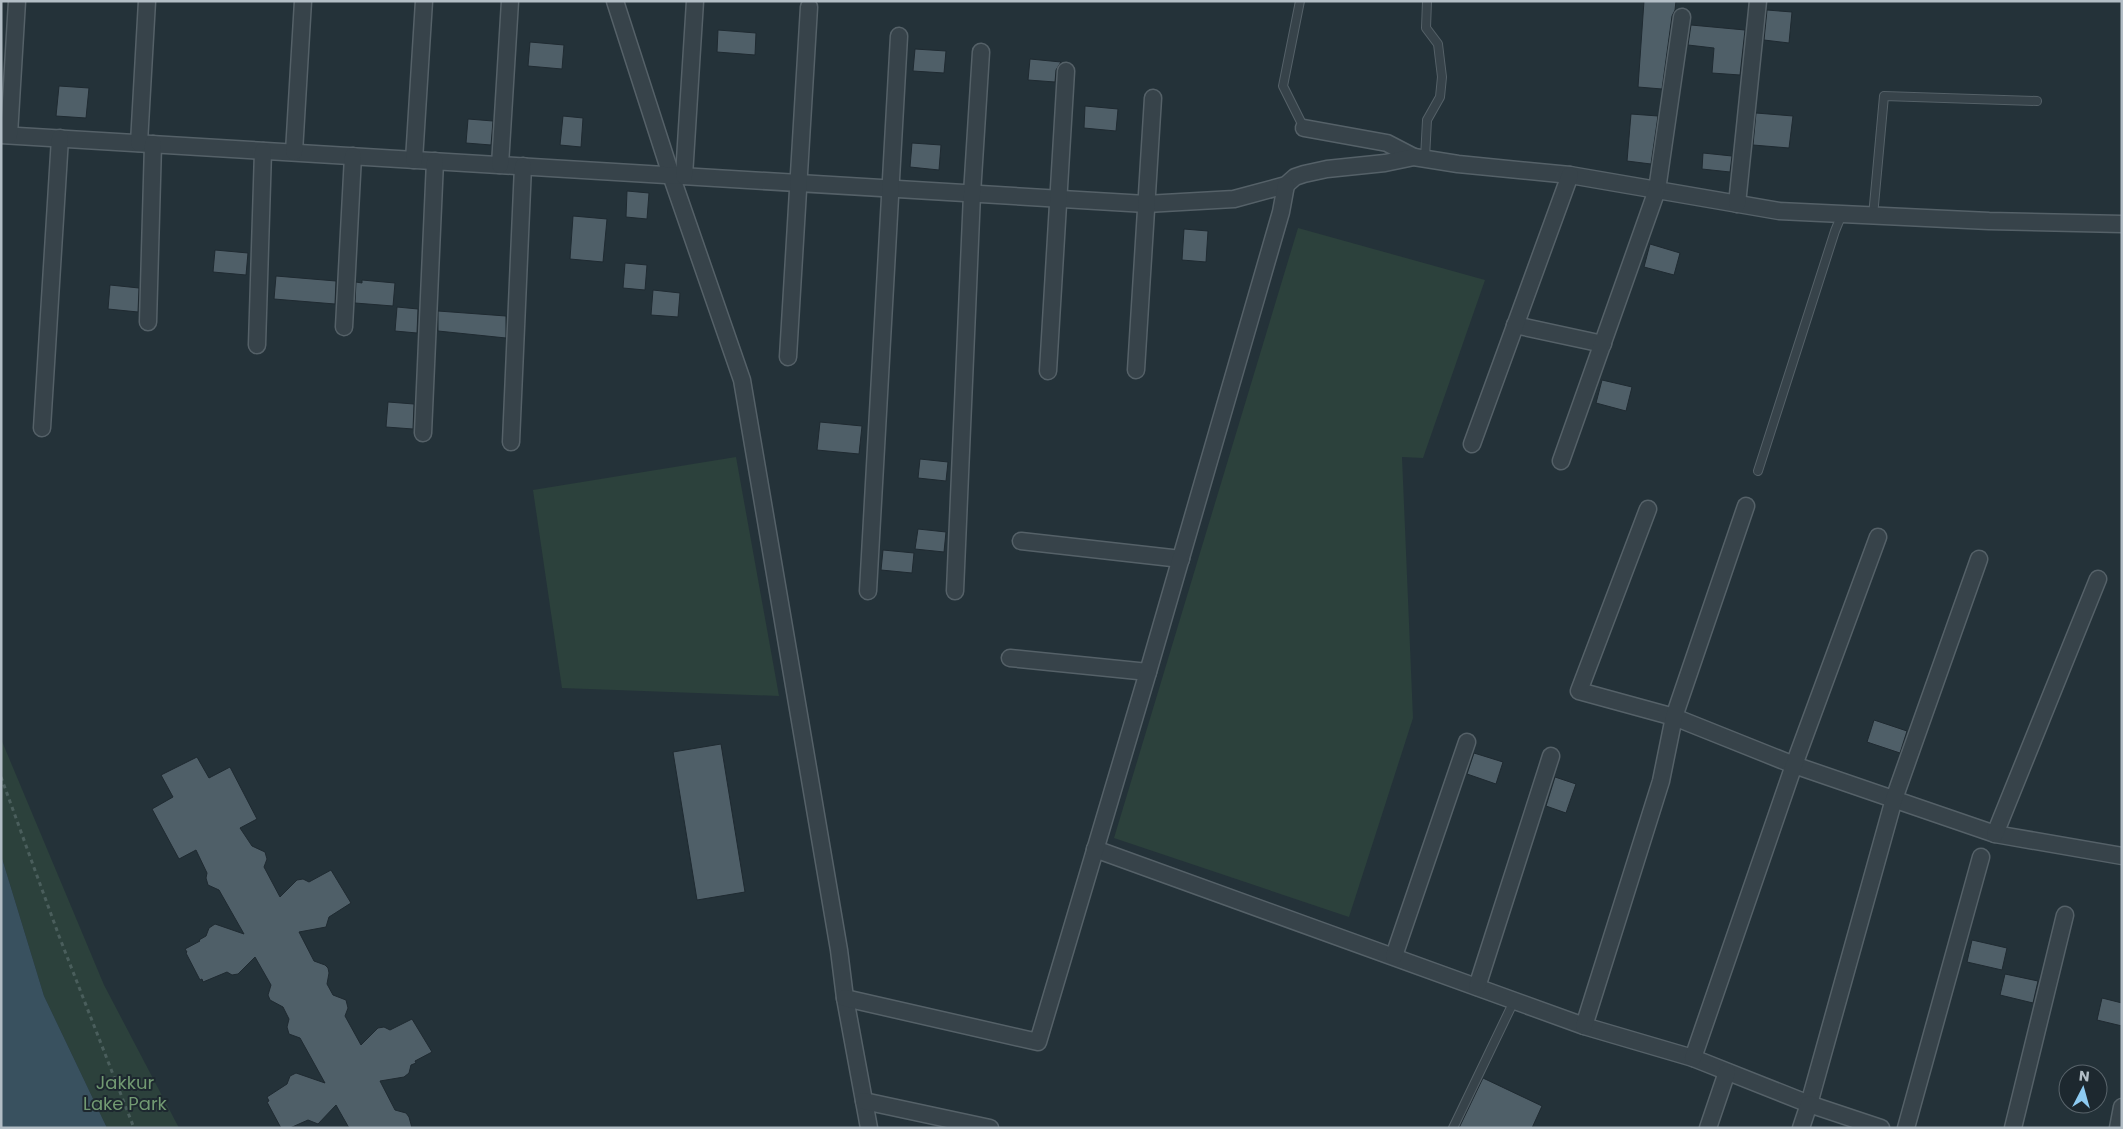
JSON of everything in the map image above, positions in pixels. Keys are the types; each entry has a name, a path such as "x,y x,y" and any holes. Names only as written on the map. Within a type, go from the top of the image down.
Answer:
{"street":[{"path":"17,1 5,135 1146,204 1234,199 1286,185 1295,177 1319,170 1386,164 1420,158"},
{"path":"148,1 146,143 148,322"},
{"path":"294,152 303,1"},
{"path":"414,160 424,1"},
{"path":"500,165 510,1"},
{"path":"615,1 678,176 742,380 839,950 845,998 869,1128"},
{"path":"678,176 695,1"},
{"path":"1737,204 1758,1"},
{"path":"788,357 809,7"},
{"path":"1561,461 1658,190 1682,17"},
{"path":"868,591 889,188 899,36"},
{"path":"955,591 972,194 981,52"},
{"path":"1048,372 1066,70"},
{"path":"1136,370 1153,98"},
{"path":"1304,128 1387,143 1420,158 1458,164 1570,174 1779,211 1989,222 2122,224"},
{"path":"42,428 60,138"},
{"path":"256,345 263,151"},
{"path":"344,327 353,156"},
{"path":"423,433 435,161"},
{"path":"511,442 523,166"},
{"path":"1472,444 1570,174"},
{"path":"845,998 1038,1042 1181,559 1281,212 1286,185"},
{"path":"1515,325 1603,344"},
{"path":"1584,1026 1661,782 1674,717 1746,506"},
{"path":"1648,509 1579,691 1674,717 1794,764 1995,834 2122,856"},
{"path":"1693,1058 1794,764 1878,537"},
{"path":"1021,541 1181,559"},
{"path":"1801,1128 1894,799 1979,559"},
{"path":"1995,834 2098,579"},
{"path":"1010,658 1148,672"},
{"path":"1394,956 1466,742"},
{"path":"1477,987 1551,756"},
{"path":"1095,849 1584,1026 1693,1058 1809,1104 1881,1128"},
{"path":"1906,1128 1981,857"},
{"path":"2014,1128 2065,915"},
{"path":"1708,1128 1727,1072"},
{"path":"864,1101 990,1128"},
{"path":"2118,1128 2122,1107"}],"lane":[{"path":"1300,1 1283,86 1304,128"},
{"path":"1420,158 1427,120 1440,97 1442,77 1438,44 1426,28 1427,1"},
{"path":"1873,216 1884,96 2037,101"},
{"path":"1758,471 1842,214"},
{"path":"1453,1128 1514,1000"}],"path":[{"path":"1,777 59,936 134,1128"}],"green space":[{"path":"1298,228 1485,280 1423,458 1402,457 1413,718 1349,917 1114,838"},
{"path":"736,457 779,696 562,688 533,490"},
{"name":"Jakkur Lake Park","path":"1,739 104,985 179,1128 107,1128 44,996 1,855"}],"water":[{"path":"1,855 44,996 107,1128 1,1128"}],"building":[{"path":"1644,1 1676,1 1672,16 1662,89 1638,87"},
{"path":"1767,10 1792,12 1789,43 1764,40"},
{"path":"1691,25 1745,30 1740,75 1712,73 1714,48 1688,45"},
{"path":"718,30 756,33 755,55 717,52"},
{"path":"530,42 564,45 562,69 528,66"},
{"path":"915,49 946,51 944,73 913,71"},
{"path":"1030,59 1061,62 1056,70 1055,82 1028,80"},
{"path":"59,86 89,88 86,118 56,116"},
{"path":"1085,106 1118,109 1116,131 1084,128"},
{"path":"1756,113 1793,116 1789,148 1753,145"},
{"path":"1631,114 1658,116 1651,164 1627,161"},
{"path":"563,116 583,118 581,147 560,145"},
{"path":"468,119 493,121 491,145 466,143"},
{"path":"912,143 941,145 939,170 910,167"},
{"path":"1703,153 1732,156 1730,172 1702,169"},
{"path":"627,191 649,193 647,219 626,217"},
{"path":"573,216 607,219 603,262 570,259"},
{"path":"1184,229 1208,231 1206,262 1182,260"},
{"path":"1650,244 1680,253 1674,275 1644,267"},
{"path":"215,250 248,253 246,275 213,272"},
{"path":"625,263 647,265 645,290 623,288"},
{"path":"276,276 336,281 335,304 274,299"},
{"path":"362,280 395,283 393,306 355,303 356,282 362,283"},
{"path":"110,285 139,288 138,312 108,309"},
{"path":"653,290 680,293 678,317 651,315"},
{"path":"397,307 418,309 417,333 395,331"},
{"path":"438,311 506,316 506,338 438,331"},
{"path":"1602,380 1632,387 1626,411 1596,403"},
{"path":"388,402 414,404 413,429 386,427"},
{"path":"820,422 862,426 859,454 817,450"},
{"path":"920,459 948,462 946,481 918,478"},
{"path":"918,529 946,532 944,552 915,549"},
{"path":"883,550 914,553 912,573 881,570"},
{"path":"1874,720 1907,731 1900,753 1867,742"},
{"path":"721,744 745,892 697,900 673,752"},
{"path":"1474,753 1503,762 1496,784 1467,774"},
{"path":"197,757 209,778 230,767 257,819 240,828 252,846 265,852 267,859 264,867 280,897 297,880 303,879 309,882 331,870 351,903 329,917 326,927 299,932 314,961 328,968 327,984 333,995 346,1000 348,1008 345,1016 361,1045 378,1028 384,1027 390,1030 412,1019 432,1052 415,1061 416,1063 411,1065 409,1073 404,1077 380,1081 395,1110 406,1113 412,1128 349,1128 336,1105 318,1124 308,1120 290,1128 281,1128 267,1102 269,1101 267,1097 287,1084 290,1076 296,1073 325,1083 300,1038 289,1034 287,1027 289,1019 283,1007 270,1000 268,995 271,985 255,957 238,974 232,975 227,972 203,982 202,979 200,980 185,949 206,936 209,928 215,924 244,934 219,890 208,885 207,873 196,850 179,859 152,809 173,797 161,775"},
{"path":"1555,777 1576,784 1566,813 1546,806"},
{"path":"1972,940 2007,948 2002,970 1967,962"},
{"path":"2005,974 2038,981 2033,1003 2000,995"},
{"path":"2102,998 2122,1003 2122,1026 2097,1020"},
{"path":"1483,1078 1542,1106 1532,1128 1459,1128"}]}
